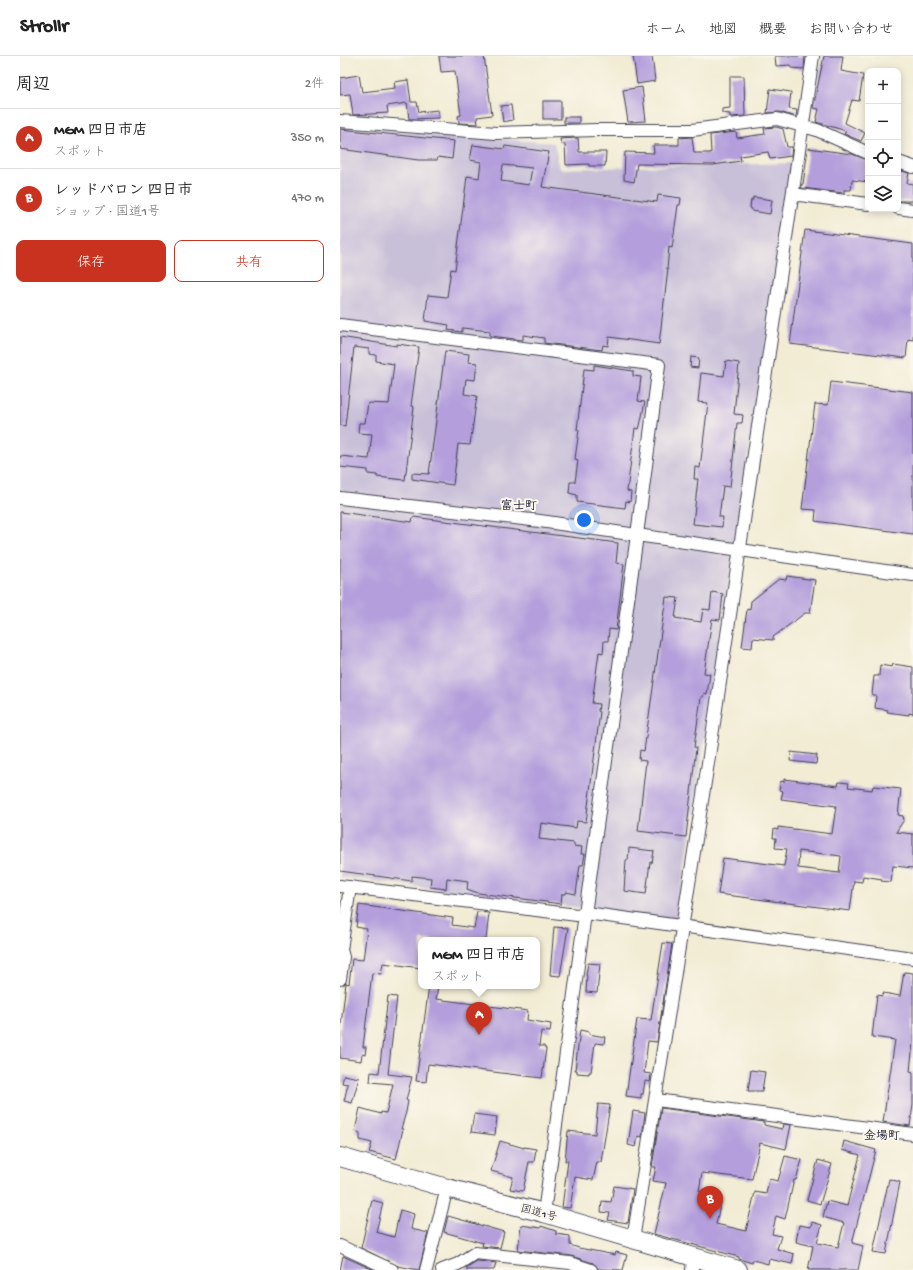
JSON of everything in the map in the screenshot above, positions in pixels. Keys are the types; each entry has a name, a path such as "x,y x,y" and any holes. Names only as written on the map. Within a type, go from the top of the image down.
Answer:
{"highway":[{"name":"国道1号","path":"340,1157 447,1188 544,1213 633,1240 693,1264 738,1270"}],"street":[{"path":"633,1240 708,763 794,196 813,56"},
{"path":"340,121 496,133 582,130 692,130 777,119 816,130 865,152"},
{"path":"901,163 913,167"},
{"path":"794,196 800,195 865,204"},
{"path":"901,208 913,210"},
{"path":"340,325 659,365 586,913 544,1213"},
{"path":"340,498 540,521 913,575"},
{"path":"340,979 343,957 341,950 345,886 576,915 586,913 913,958"},
{"path":"656,1100 913,1134"},
{"path":"426,1270 447,1188"},
{"path":"340,1246 392,1270"},
{"path":"442,1270 458,1264 475,1253 533,1265 570,1263 591,1270"}],"shaded area":[{"path":"340,126 554,143 560,169 793,163 677,920 340,877"}],"building":[{"path":"439,56 484,56 492,115 477,117 478,124 459,123 458,116 461,115 455,71 441,72"},
{"path":"633,56 652,56 655,81 637,84"},
{"path":"775,56 805,56 804,69 791,68 790,65 776,66"},
{"path":"824,56 843,56 841,71 863,75 859,101 852,100 845,123 865,133 861,141 844,134 846,131 816,122 819,109 813,108"},
{"path":"359,75 362,92 395,88 394,82 408,80 411,102 417,102 419,112 438,110 439,118 409,119 407,103 387,106 388,113 353,115 350,94 340,95 340,78"},
{"path":"730,76 744,76 745,116 730,117 730,114 722,113 722,109 730,108"},
{"path":"642,87 646,121 628,122 623,90"},
{"path":"770,89 791,92 789,109 797,110 796,117 779,112 767,113"},
{"path":"543,101 561,101 561,119 543,119"},
{"path":"511,105 513,120 503,122 501,106"},
{"path":"564,117 579,117 579,123 564,123"},
{"path":"776,127 783,129 787,147 792,147 791,156 770,159 768,152 740,156 741,161 713,165 637,164 634,182 624,180 625,152 654,153 653,145 679,145 679,138 692,137 694,153 711,153 710,135 736,132 737,138 765,134 764,128"},
{"path":"340,129 454,141 452,159 438,157 437,160 418,160 340,149"},
{"path":"578,138 579,152 606,152 605,166 589,166 589,164 566,165 565,144 561,144 560,139"},
{"path":"473,145 504,149 505,146 549,152 542,187 657,202 658,195 681,198 680,205 678,205 672,248 669,247 668,269 659,344 609,337 608,346 603,345 602,350 544,343 544,338 523,335 523,340 490,336 490,331 462,328 462,332 448,330 449,325 425,321 428,295 447,297 451,269 455,270 467,176 479,178 481,162 470,160","holes":["503,165 532,168 529,185 501,181"]},
{"path":"808,148 852,154 865,159 865,182 852,180 851,190 844,190 844,193 801,188 803,184"},
{"path":"901,171 909,173 907,183 913,184 913,201 901,201"},
{"path":"753,197 772,200 770,214 752,211 750,208"},
{"path":"805,230 913,244 913,340 908,339 906,358 790,344"},
{"path":"340,337 397,346 397,344 419,347 411,406 414,407 405,480 377,477 377,475 368,474 368,470 340,467 340,456 369,459 372,434 358,433 359,423 365,423 368,403 389,404 394,364 376,361 376,355 369,354 369,349 354,347 345,426 340,425"},
{"path":"445,351 469,354 468,362 477,363 475,380 466,379 464,394 477,396 470,445 458,444 453,485 412,479 412,473 429,474"},
{"path":"691,357 699,358 698,368 690,367"},
{"path":"726,361 739,363 734,414 743,415 742,423 737,423 730,487 723,486 719,517 723,517 722,527 693,524 698,479 694,479 695,467 700,468 708,403 698,402 701,373 724,376"},
{"path":"594,365 633,371 633,376 641,377 638,401 645,402 639,429 635,428 627,491 631,492 630,502 626,501 625,508 577,502 577,495 569,493 570,482 575,482 578,460 575,459 584,369 594,370"},
{"path":"831,382 913,392 913,534 815,521 816,510 802,509 815,404 828,405"},
{"path":"340,512 412,522 413,517 618,543 616,563 624,564 616,630 609,629 608,641 604,641 603,653 599,652 592,703 599,704 598,711 600,712 586,822 577,821 576,828 541,823 539,839 574,843 574,846 582,847 581,854 585,854 583,865 580,865 576,894 566,892 566,894 562,894 561,904 478,893 467,889 468,881 447,878 446,889 430,887 431,878 412,876 412,881 340,871"},
{"path":"787,576 815,580 810,613 805,613 773,637 773,640 753,638 752,648 742,647 747,609 750,610 751,601 779,579 786,580"},
{"path":"712,592 723,594 720,620 712,619 704,673 710,674 707,694 704,693 703,697 701,697 694,747 696,748 686,837 638,831 646,761 639,760 640,750 644,751 666,597 678,598 675,618 701,622 703,609 710,610"},
{"path":"893,664 913,667 913,714 909,713 909,715 887,712 888,710 875,708 876,695 872,695 874,676 879,676 880,665 892,667"},
{"path":"791,752 817,755 816,764 790,761"},
{"path":"784,779 838,786 839,782 849,783 848,787 872,790 873,786 901,789 898,815 903,816 904,820 896,832 913,834 913,868 893,866 891,882 863,876 862,882 854,881 850,911 718,894 723,858 784,866 787,849 775,848 776,838 773,838 774,829 778,830 778,827 832,834 836,806 781,799 783,791 779,790 781,781 784,782","holes":["799,851 841,856 839,873 798,868"]},
{"path":"629,848 654,851 652,863 650,862 646,894 624,891 626,860 628,860"},
{"path":"359,905 453,918 452,925 474,928 477,912 489,913 486,937 418,937 418,968 383,963 381,974 372,973 363,1047 366,1047 365,1055 362,1054 361,1061 340,1058 340,1033 346,983 349,984 352,959 363,960 367,929 356,927"},
{"path":"554,927 568,928 560,976 550,975"},
{"path":"663,943 672,944 657,1042 648,1041 644,1073 651,1074 650,1082 645,1081 641,1098 626,1096 637,1019 651,1020"},
{"path":"588,963 600,964 597,993 586,992"},
{"path":"904,972 913,973 913,1043 910,1071 913,1072 913,1105 910,1126 883,1122 895,1040 872,1037 877,995 882,996 883,993 900,996"},
{"path":"429,989 438,989 436,999 528,1011 527,1020 551,1024 550,1032 541,1031 539,1046 544,1046 546,1049 542,1078 428,1064 426,1082 416,1081"},
{"path":"388,996 397,997 388,1074 412,1077 406,1100 408,1101 396,1159 369,1152 372,1143 360,1140 360,1133 355,1131 360,1108 381,1114 381,1112 386,1113 393,1084 370,1082 371,1072 379,1073"},
{"path":"580,1030 589,1032 589,1034 605,1037 604,1044 595,1043 591,1072 589,1072 589,1074 577,1073 577,1070 575,1070"},
{"path":"751,1070 765,1072 762,1091 748,1091"},
{"path":"344,1075 359,1078 352,1103 344,1101 348,1084 342,1083"},
{"path":"598,1104 610,1105 601,1162 597,1162 593,1180 575,1177 570,1208 562,1207 568,1161 565,1161 568,1131 595,1134"},
{"path":"661,1108 764,1122 764,1125 782,1129 783,1124 791,1125 786,1149 760,1143 752,1179 702,1173 699,1191 722,1196 716,1224 746,1231 755,1192 766,1194 769,1179 778,1181 785,1156 802,1160 796,1180 794,1180 785,1219 776,1216 772,1234 781,1236 777,1249 794,1254 792,1264 769,1259 768,1264 753,1260 752,1263 739,1259 739,1257 654,1234 666,1183 653,1181 656,1167 652,1167"},
{"path":"633,1111 645,1113 642,1137 638,1136 636,1147 628,1145"},
{"path":"474,1114 497,1117 495,1135 471,1132"},
{"path":"500,1141 524,1148 536,1149 534,1162 529,1162 523,1191 510,1189 513,1177 491,1171"},
{"path":"844,1141 876,1150 852,1243 863,1246 858,1270 808,1270 813,1246 796,1242 799,1225 811,1227 812,1222 822,1225 817,1243 838,1247 844,1223 823,1217 827,1201 847,1206 860,1155 842,1150"},
{"path":"818,1160 832,1164 820,1204 807,1200"},
{"path":"889,1179 900,1182 886,1254 873,1252"},
{"path":"614,1186 633,1189 628,1223 608,1220 610,1213 601,1212 602,1201 611,1202"},
{"path":"372,1200 383,1203 376,1232 394,1237 400,1210 414,1214 411,1229 428,1233 419,1270 398,1266 361,1248"},
{"path":"448,1216 504,1232 500,1248 482,1246 483,1243 444,1232"},
{"path":"521,1225 541,1228 541,1226 556,1231 556,1234 570,1236 570,1245 579,1248 615,1255 616,1252 627,1255 623,1270 598,1269 593,1263 571,1256 518,1250"},
{"path":"343,1256 374,1270 340,1270"},
{"path":"477,1261 496,1263 494,1270 466,1270 467,1267"}],"place":[{"name":"MGM 四日市店","path":"479,1035"},
{"name":"レッドバロン 四日市","path":"710,1219"}],"district":[{"name":"富士町","path":"519,505"},
{"name":"金場町","path":"882,1135"}]}
